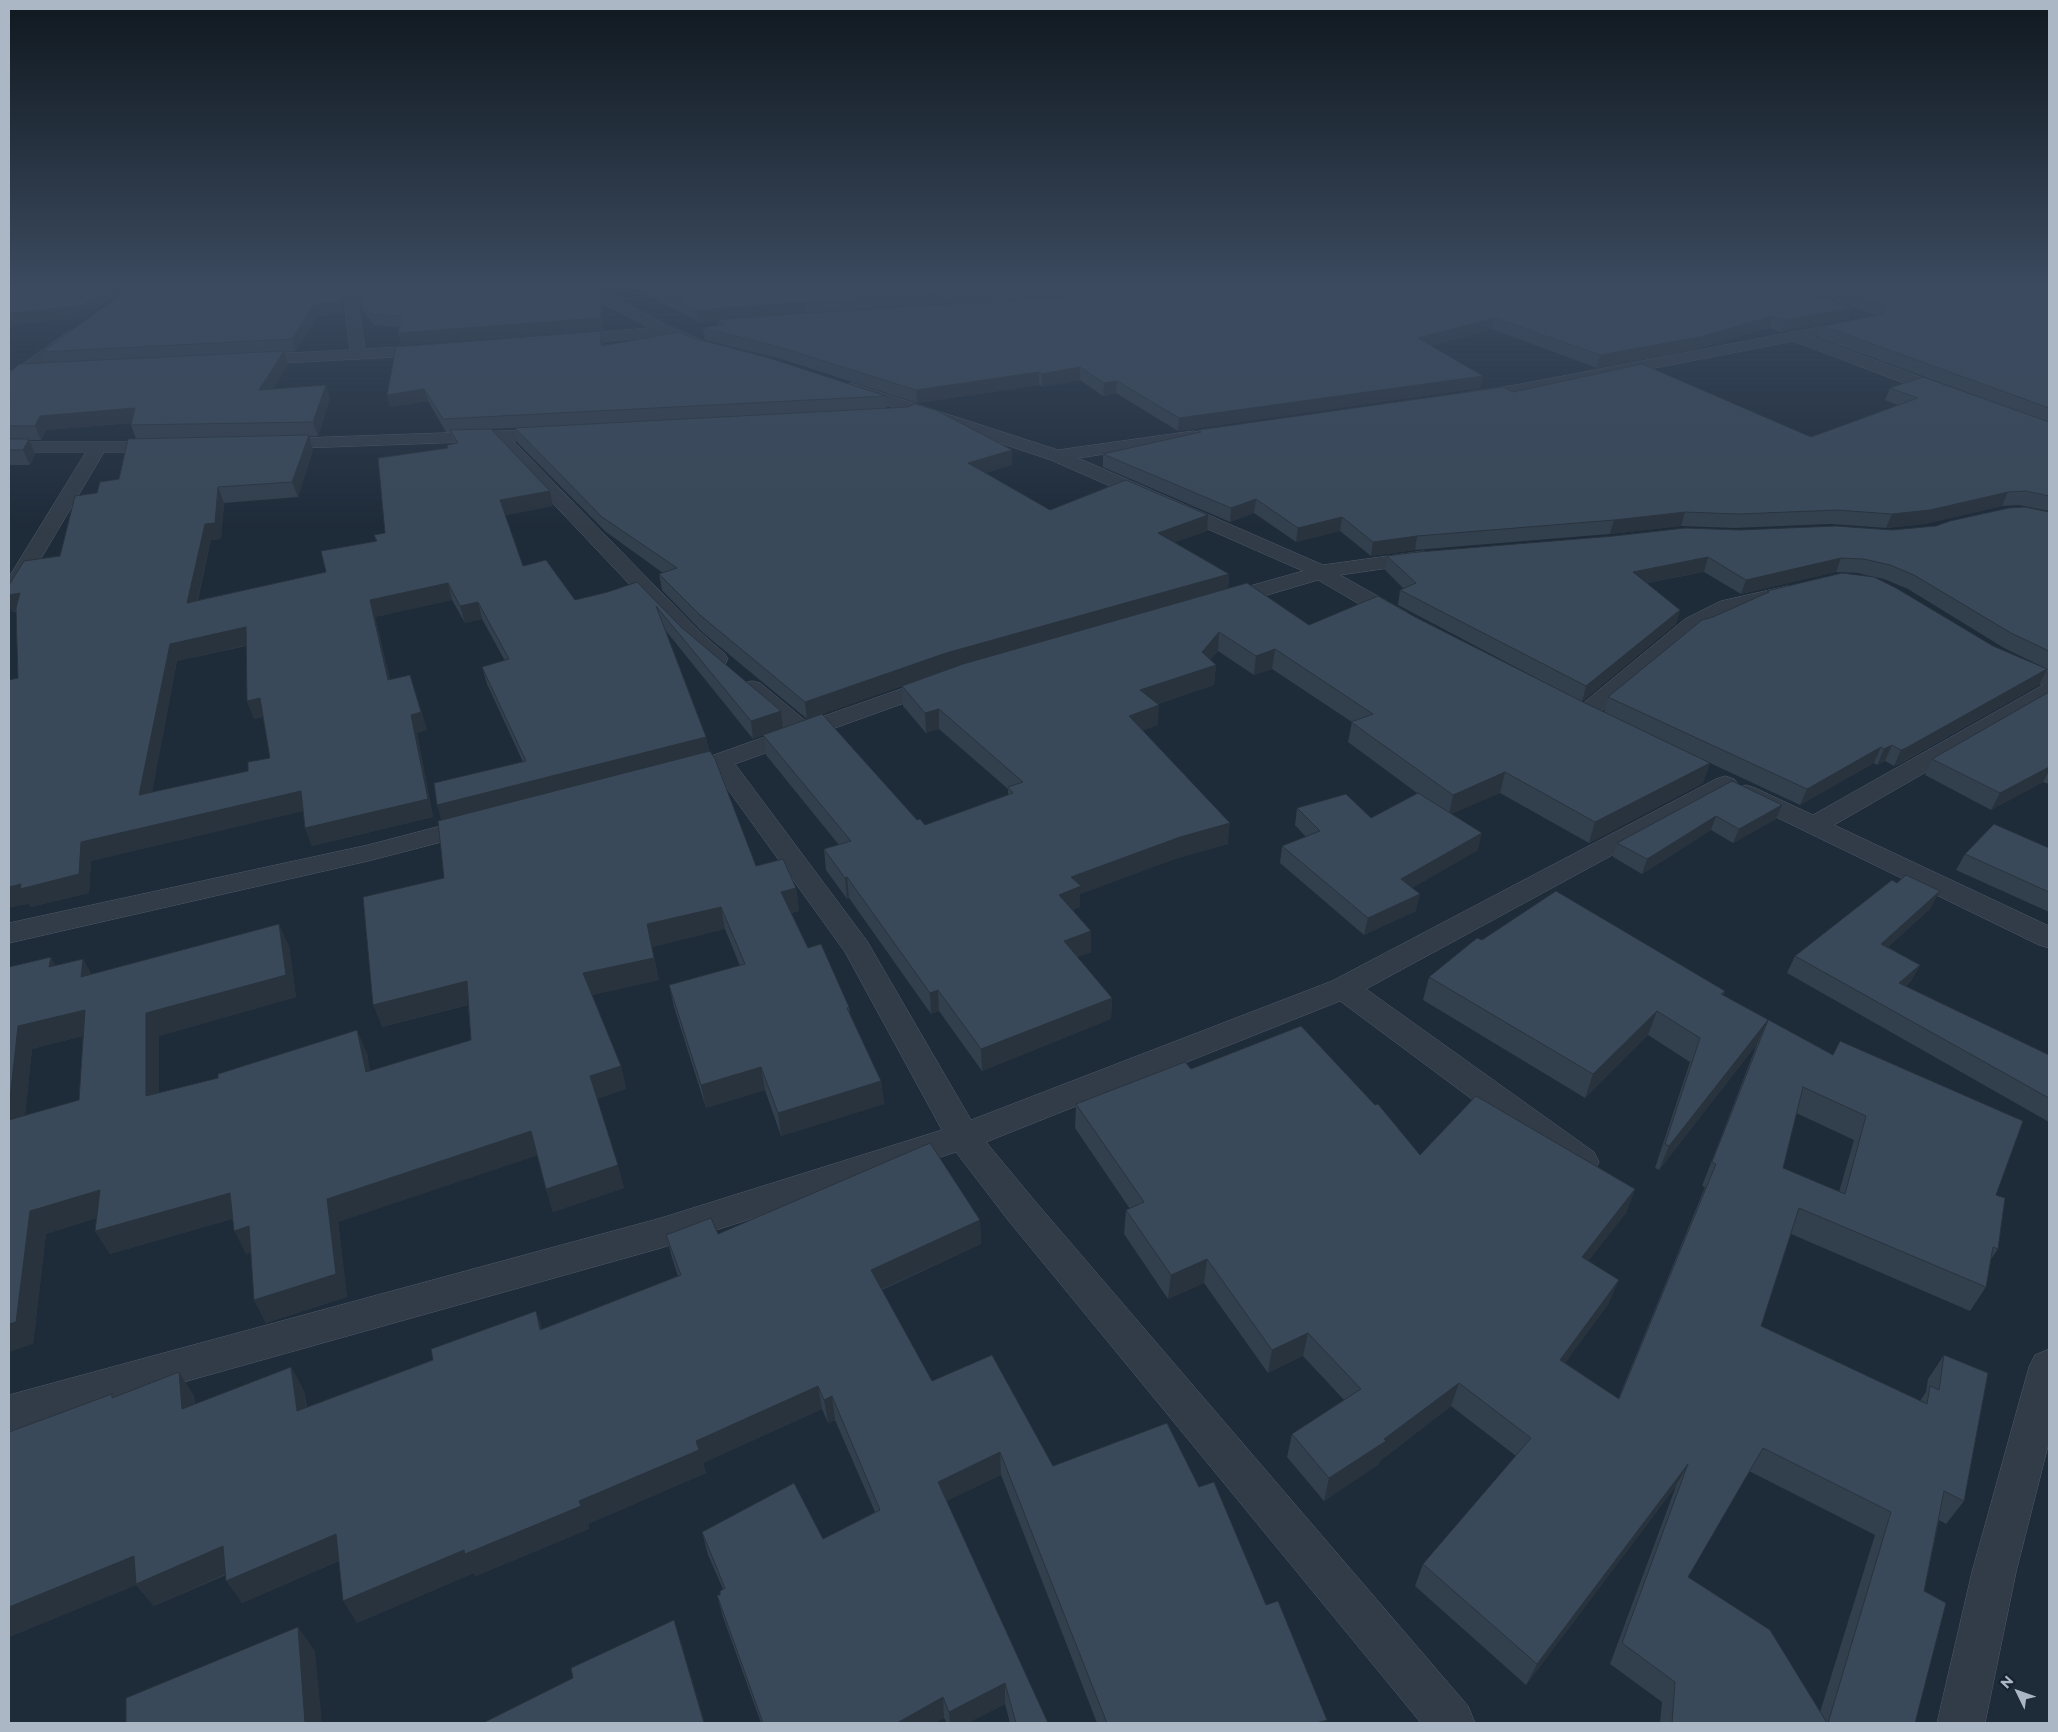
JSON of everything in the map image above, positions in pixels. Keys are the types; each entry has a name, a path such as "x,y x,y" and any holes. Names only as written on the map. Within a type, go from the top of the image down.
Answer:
{"street":[{"path":"16,371 52,369"},
{"path":"1458,398 1516,390 1626,369"},
{"path":"1883,369 1965,400"},
{"path":"828,381 1057,456 1321,572 1420,629"},
{"path":"884,415 923,413"},
{"path":"260,444 500,437 569,433"},
{"path":"1057,456 1213,434"},
{"path":"500,437 692,638 804,732"},
{"path":"9,447 98,448 183,446"},
{"path":"9,594 98,448"},
{"path":"1201,607 1321,572 1444,556"},
{"path":"1584,714 1693,624 1710,614 1729,606 1807,587"},
{"path":"1995,655 2049,680"},
{"path":"663,776 720,761 955,677"},
{"path":"1814,824 2049,691"},
{"path":"720,761 857,948 962,1137 1451,1723"},
{"path":"9,1413 125,1379 661,1233 962,1137 1343,988 1716,779 1814,824 2049,938"},
{"path":"9,933 368,853 501,818"},
{"path":"1343,988 1609,1182"},
{"path":"1962,1723 1994,1572 2049,1367"}],"building":[{"path":"273,369 259,390 326,385 313,422 131,425 135,408 40,416 35,426 9,426 9,370"},
{"path":"392,369 802,369 886,396 443,419 424,389 387,395"},
{"path":"849,369 1070,369 1042,374 1039,372 916,390"},
{"path":"1083,369 1471,369 1483,376 1179,418 1117,381 1104,383"},
{"path":"1620,369 1653,369 1811,437 1918,398 1890,388 1923,377 2049,422 2049,496 2026,491 2008,492 1930,510 1892,514 1836,510 1739,514 1685,512 1614,520 1417,536 1373,542 1342,517 1298,528 1256,499 1231,508 1103,454 1201,432 1198,430 1503,387 1513,392"},
{"path":"1941,369 2049,369 2049,408"},
{"path":"915,404 936,410 1012,450 968,463 1050,510 1126,480 1208,515 1158,533 1229,574 946,653 805,702 700,615 659,574 677,568 602,517 515,428 908,407"},
{"path":"491,429 550,491 500,500 523,566 546,560 575,600 608,592 637,582 681,627 781,711 751,721 656,606 706,737 437,805 434,783 526,761 482,667 509,659 478,602 460,606 448,583 370,600 388,680 410,675 421,712 411,715 428,799 305,828 301,791 81,842 79,874 20,889 21,884 9,887 9,680 18,678 16,608 20,593 9,595 9,585 24,561 60,556 75,496 97,493 100,482 119,479 128,439 309,435 292,482 218,487 215,523 205,524 187,603 326,572 321,551 377,541 374,535 385,533 378,458 448,448 447,445 458,443 450,430","holes":["246,627 247,701 260,698 270,758 248,762 248,771 139,795 170,644"]},
{"path":"9,439 29,439 23,450 9,450"},
{"path":"2025,507 2049,512 2049,651 2011,633 1914,575 1890,565 1864,559 1841,558 1746,580 1708,557 1633,572 1680,610 1586,686 1400,590 1416,583 1387,556 1685,528 1739,530 1836,526 1892,530 1936,526 1950,521 2009,508"},
{"path":"1842,573 1874,577 1896,588 1993,646 2047,669 1906,748 1901,750 1892,745 1884,749 1881,747 1807,789 1608,697 1702,620 1769,592 1767,591"},
{"path":"1247,583 1309,625 1378,596 1415,617 1581,701 1710,763 1595,822 1505,772 1453,795 1351,722 1373,714 1275,649 1256,656 1219,632 1202,652 1216,665 1140,690 1159,705 1129,716 1230,823 1180,837 1071,877 1081,886 1059,895 1091,931 1064,941 1112,998 981,1049 938,990 930,993 847,877 845,878 824,849 851,841 763,735 822,714 917,820 920,819 925,825 1013,793 1008,787 1023,782 939,709 925,713 902,686 963,664"},
{"path":"2049,692 2049,767 2000,793 1932,759"},
{"path":"710,751 715,759 756,866 783,859 796,888 781,892 808,948 821,944 849,1007 847,1008 881,1081 778,1113 761,1067 701,1085 669,985 745,964 721,907 647,924 654,958 583,973 621,1066 590,1076 618,1165 546,1189 531,1131 327,1199 336,1274 254,1300 249,1226 234,1231 230,1193 95,1231 100,1190 30,1211 16,1322 9,1324 9,1120 79,1100 85,1010 18,1026 9,1108 9,967 51,957 49,967 83,959 81,977 279,924 286,975 146,1013 146,1096 218,1078 218,1074 357,1030 366,1072 471,1040 467,981 373,1005 363,897 444,878 438,821"},
{"path":"1732,781 1782,805 1739,829 1716,816 1647,859 1617,843"},
{"path":"1418,793 1482,833 1401,879 1420,894 1368,918 1282,846 1320,831 1297,808 1346,794 1371,818"},
{"path":"1994,824 2049,848 2049,892 1965,854"},
{"path":"1906,875 1940,891 1881,944 1920,965 1899,983 2049,1055 2049,1098 1795,956 1892,880 1897,883"},
{"path":"1556,891 1725,991 1721,994 1833,1055 1840,1041 2023,1121 1996,1195 2005,1198 1998,1249 1993,1247 1986,1287 1799,1208 1761,1326 1927,1404 1930,1386 1939,1390 1944,1355 1988,1373 1964,1501 1944,1491 1924,1591 1946,1603 1915,1723 1828,1723 1891,1512 1763,1448 1688,1577 1770,1630 1827,1723 1672,1723 1675,1682 1622,1643 1688,1464 1537,1664 1423,1564 1531,1438 1459,1383 1384,1439 1386,1441 1329,1478 1292,1434 1361,1389 1308,1333 1272,1350 1207,1259 1171,1275 1126,1210 1144,1202 1076,1104 1185,1062 1191,1069 1301,1026 1375,1105 1378,1104 1420,1155 1476,1096 1635,1189 1582,1257 1619,1280 1560,1360 1619,1399 1716,1164 1712,1162 1768,1020 1669,1146 1665,1144 1700,1038 1657,1011 1593,1074 1429,977 1477,938 1482,940","holes":["1803,1087 1866,1116 1845,1194 1783,1168"]},
{"path":"930,1143 980,1220 871,1270 932,1381 992,1355 1053,1466 1167,1423 1199,1487 1214,1482 1266,1605 1278,1601 1327,1720 1316,1723 1107,1723 1000,1452 938,1482 1048,1723 1016,1723 1005,1683 949,1712 943,1697 897,1723 763,1723 717,1595 720,1595 720,1591 725,1588 702,1532 794,1483 823,1539 880,1510 832,1396 824,1400 818,1386 696,1441 699,1450 579,1501 581,1506 465,1554 464,1550 343,1601 336,1534 226,1581 223,1546 136,1584 134,1556 9,1607 9,1432 112,1394 112,1398 179,1372 182,1409 291,1367 297,1411 433,1360 431,1349 536,1311 540,1330 681,1275 666,1235 711,1218 718,1234"},
{"path":"674,1620 704,1723 483,1723 573,1678 571,1668"},
{"path":"298,1627 305,1723 126,1723 126,1698"}]}
